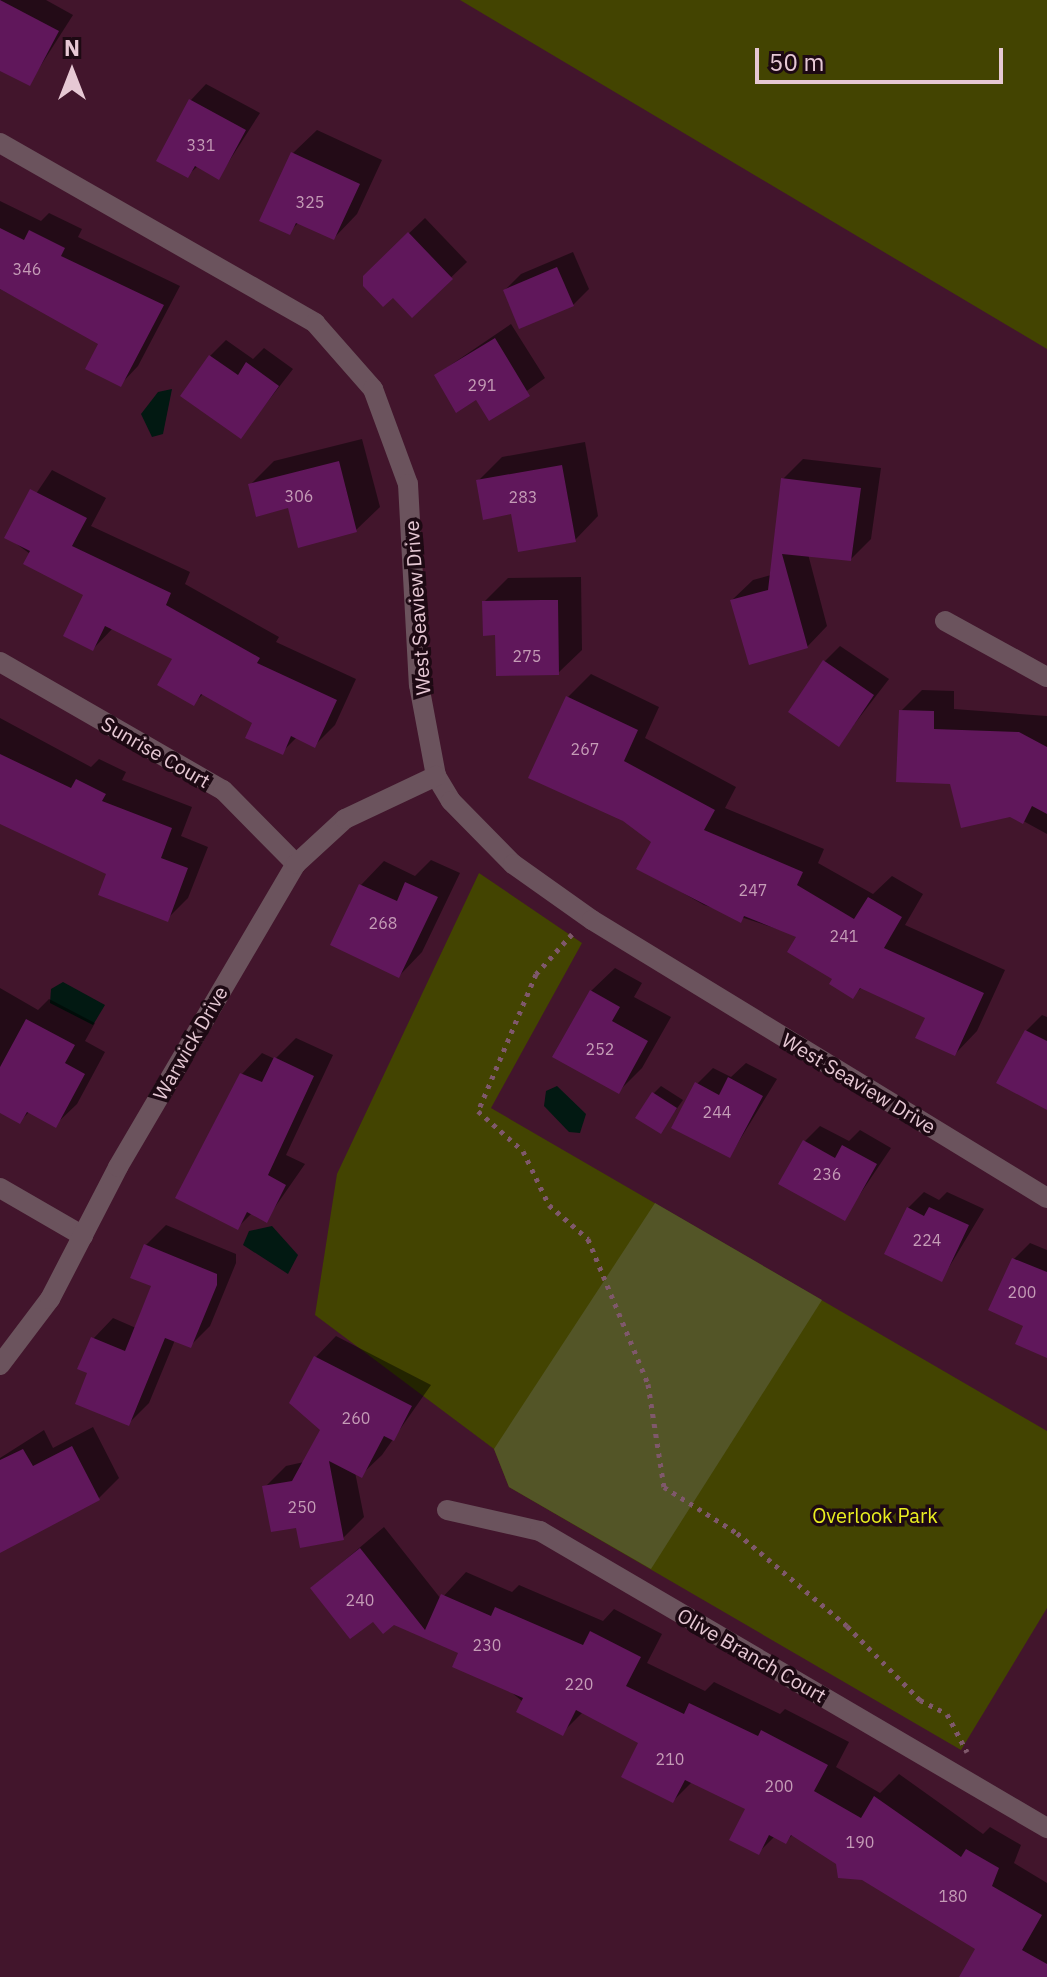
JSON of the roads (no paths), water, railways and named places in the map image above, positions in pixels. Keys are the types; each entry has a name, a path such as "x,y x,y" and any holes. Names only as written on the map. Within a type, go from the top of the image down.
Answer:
{"street":[{"name":"West Seaview Drive","path":"0,143 315,323 373,389 408,484 419,685 436,776 513,864 585,916 1047,1198"},
{"path":"945,621 1047,677"},
{"name":"Sunrise Court","path":"0,662 223,790 296,864"},
{"name":"Warwick Drive","path":"0,1365 50,1299 296,864 345,819 436,776"},
{"path":"0,1188 83,1236"},
{"name":"Olive Branch Court","path":"447,1510 540,1531 1047,1828"}],"park label":[{"name":"Overlook Park","path":"875,1515"}]}
